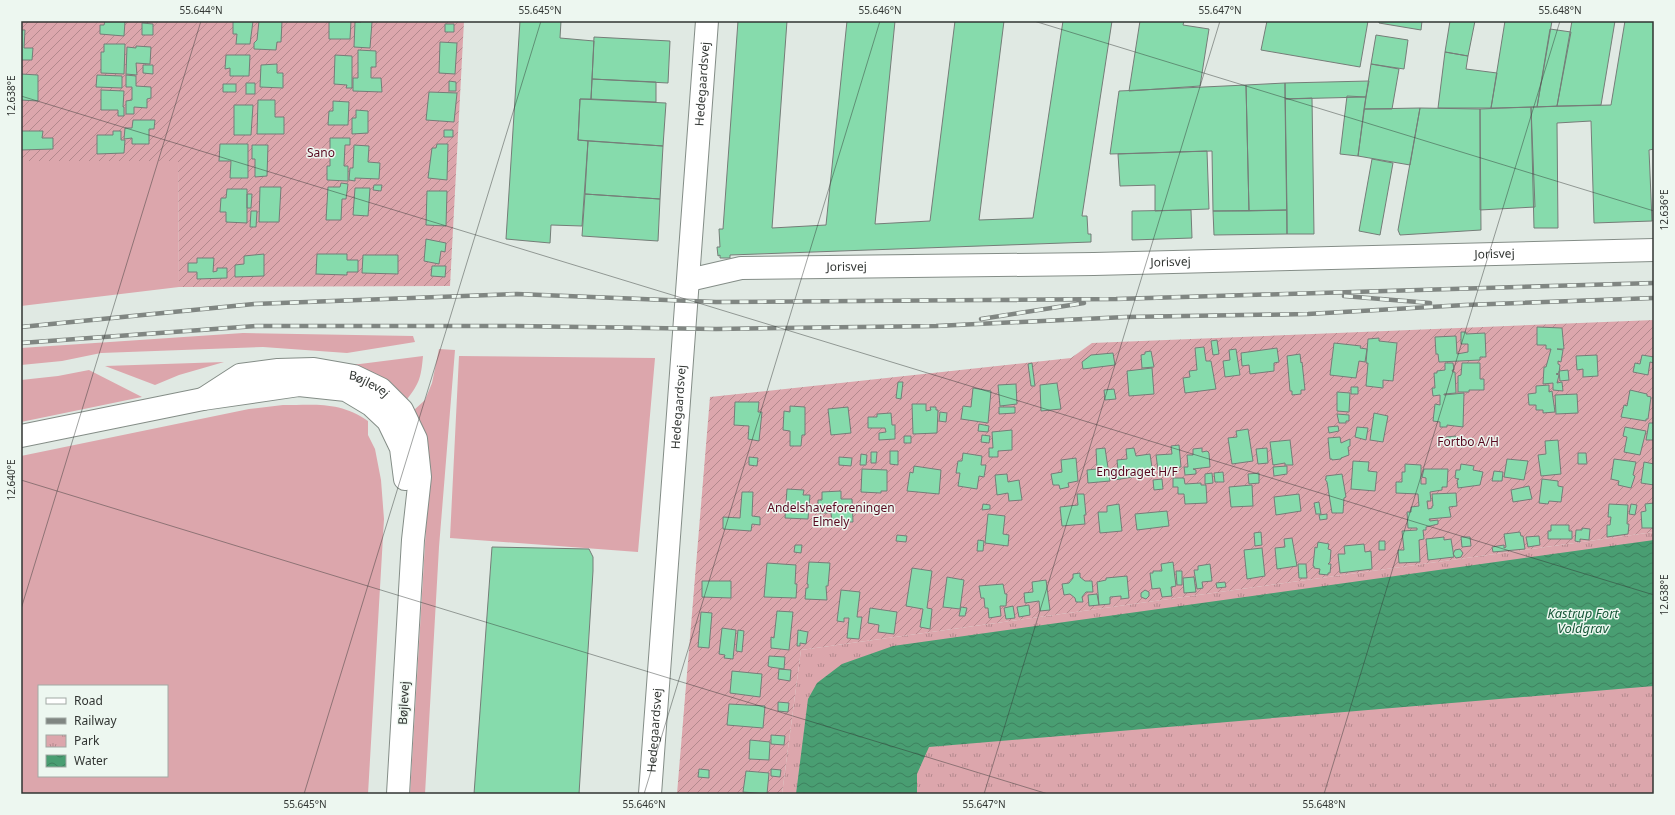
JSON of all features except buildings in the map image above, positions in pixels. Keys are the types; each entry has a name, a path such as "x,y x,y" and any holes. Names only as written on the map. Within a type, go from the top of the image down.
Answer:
{"street":[{"name":"Hedegaardsvej","path":"650,794 707,21"},
{"name":"Jorisvej","path":"689,280 741,268 1094,264 1654,250"},
{"name":"Bøjlevej","path":"21,436 203,399 240,375 278,370 314,369 354,376 381,389 402,410 416,439 420,477 413,540 398,794"}],"green space":[{"name":"Sano","path":"21,21 464,21 450,286 179,287 178,161 21,161"},
{"path":"21,161 178,161 179,287 21,306"},
{"path":"1654,320 1654,532 801,650 782,794 677,794 710,397 1071,358 1092,343"},
{"path":"243,333 413,336 415,342 347,353 263,347 101,353 62,361 21,365 21,348"},
{"path":"439,349 455,350 439,547 425,794 410,794 427,511 413,411 425,400 432,383"},
{"path":"423,356 418,381 405,402 337,365 360,364"},
{"path":"459,356 655,358 638,552 450,538"},
{"path":"224,362 179,375 155,385 105,366"},
{"path":"89,370 142,397 21,422 21,380 58,376"},
{"path":"283,405 317,405 337,407 347,410 368,421 368,435 375,449 381,480 384,519 368,794 21,794 21,456 249,409"},
{"name":"Kastrup Fort Voldgrav","path":"1654,532 1654,794 782,794 801,650"}],"water":[{"name":"Kastrup Fort Voldgrav","path":"1654,540 1654,686 929,747 917,774 917,794 796,794 808,699 817,683 842,664 893,646"}],"railway":[{"path":"21,327 254,304 517,294 716,302 1116,299 1654,283"},
{"path":"1344,296 1430,303"},
{"path":"21,343 256,326 515,326 716,329 936,326 1126,317 1308,314 1465,305 1654,298"},
{"path":"981,319 1084,303"}],"park label":[{"name":"Fortbo A/H","path":"1468,442"},
{"name":"Engdraget H/F","path":"1137,472"},
{"name":"Andelshaveforeningen Elmely","path":"831,515"}]}
